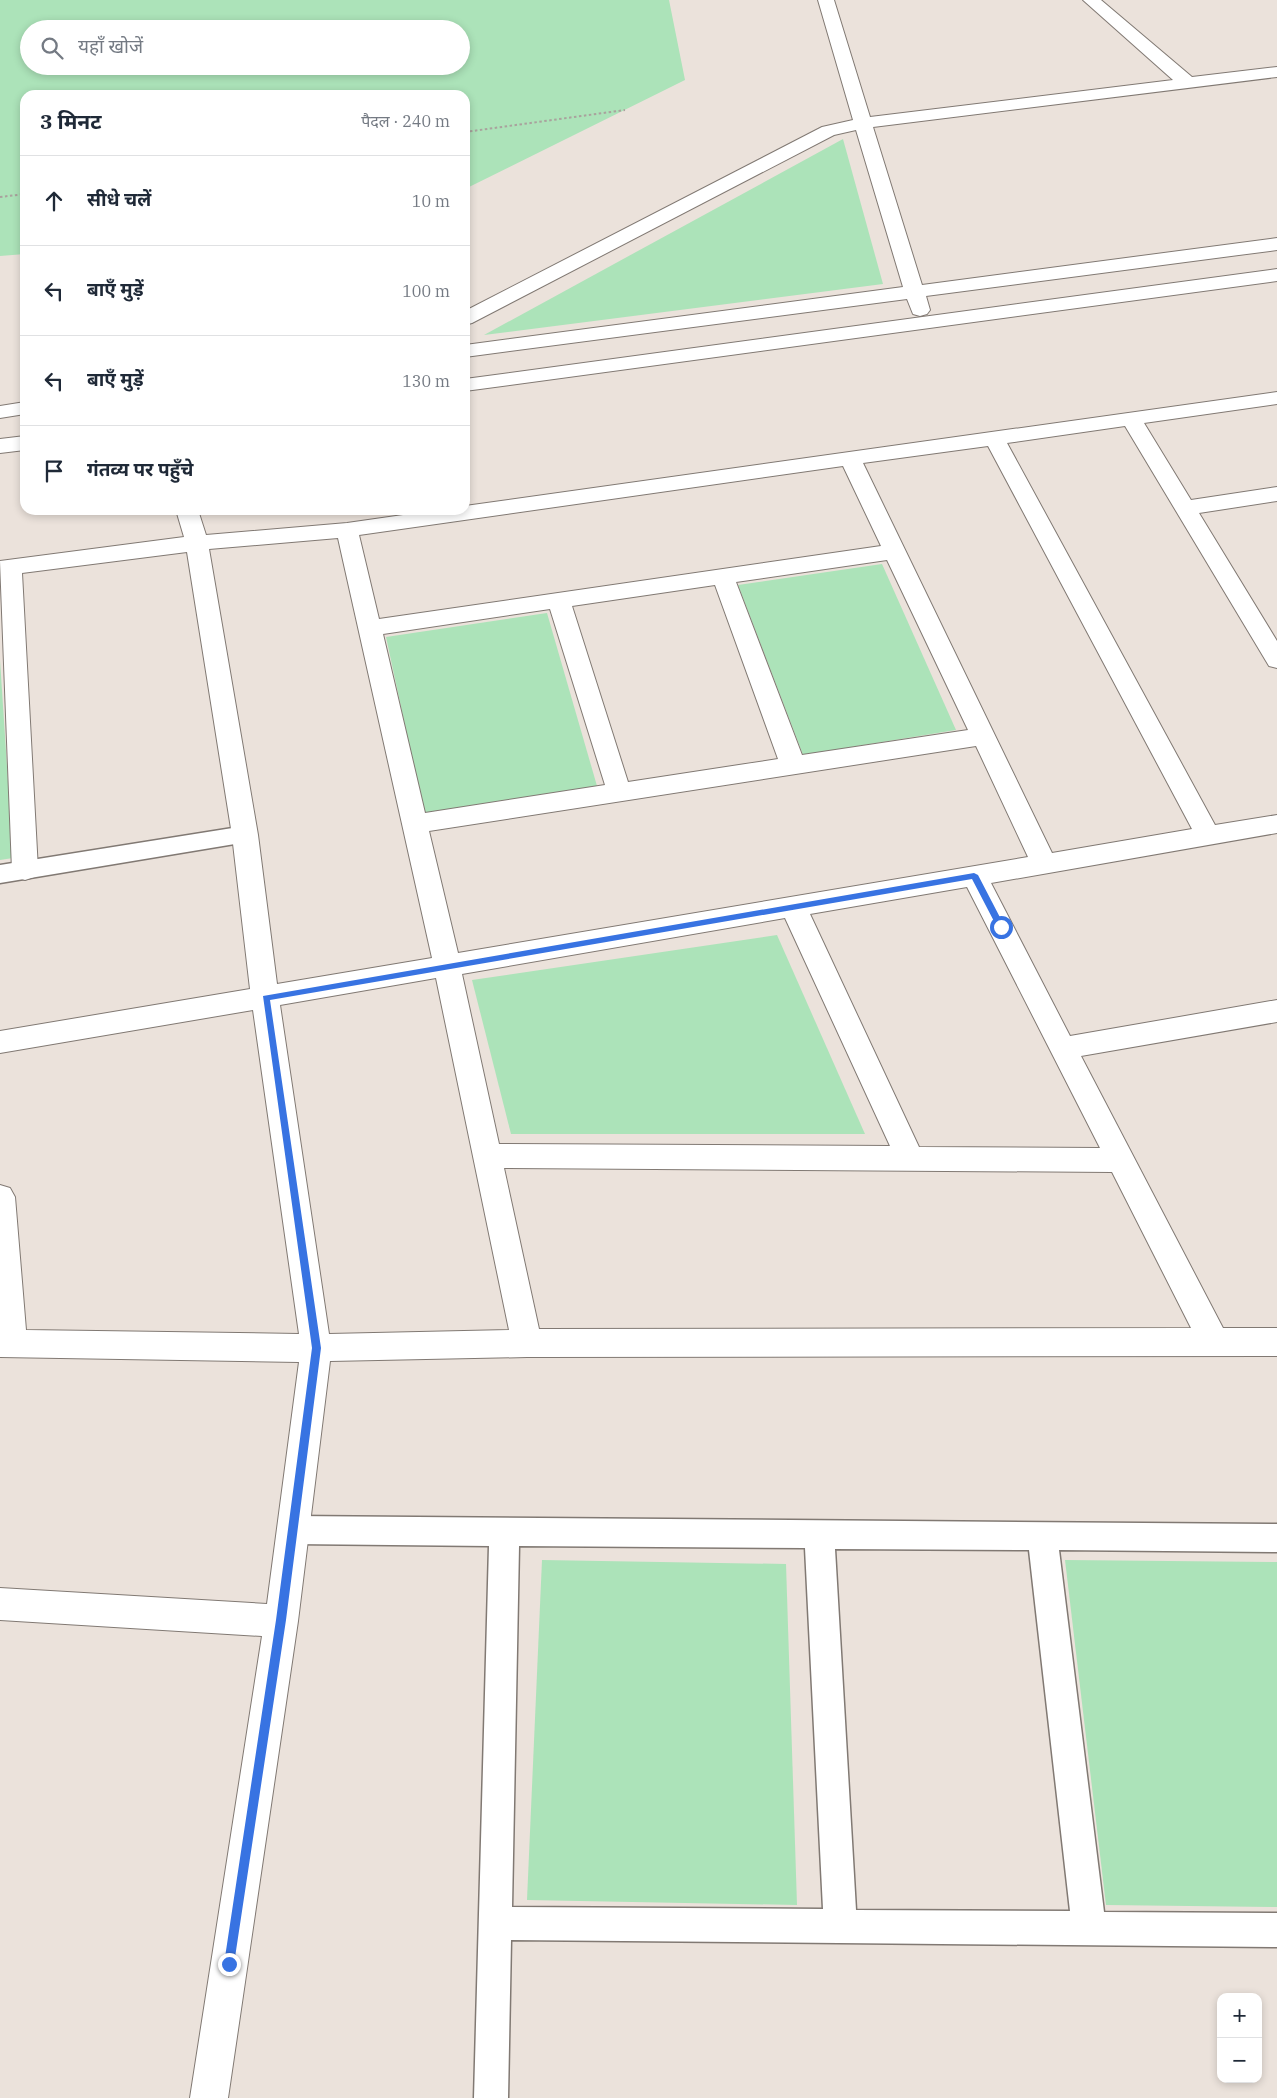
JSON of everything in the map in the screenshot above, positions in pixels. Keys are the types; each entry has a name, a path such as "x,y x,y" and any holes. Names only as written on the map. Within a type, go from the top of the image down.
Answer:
{"street":[{"path":"826,0 924,322"},
{"path":"1092,0 1188,83"},
{"path":"470,316 828,131 863,123 1277,72"},
{"path":"470,350 1277,244"},
{"path":"470,383 1277,275"},
{"path":"470,513 1277,398"},
{"path":"0,412 20,409"},
{"path":"1131,419 1277,660"},
{"path":"994,438 1208,836"},
{"path":"0,446 20,443"},
{"path":"850,459 1044,863"},
{"path":"1185,508 1277,494"},
{"path":"188,515 196,543 245,835 265,998 316,1348 281,1620 209,2098"},
{"path":"25,870 5,568 196,543 347,530 453,515"},
{"path":"347,530 447,965 527,1343"},
{"path":"370,628 895,551"},
{"path":"724,576 793,765"},
{"path":"560,600 619,792"},
{"path":"414,824 983,736"},
{"path":"0,1042 1277,824"},
{"path":"974,875 1214,1342"},
{"path":"793,906 910,1159"},
{"path":"1063,1048 1277,1011"},
{"path":"488,1156 1121,1160"},
{"path":"0,1198 6,1343 316,1348 527,1343 1277,1342"},
{"path":"0,1604 281,1620"}],"lane":[{"path":"0,874 245,835"},
{"path":"293,1530 1277,1538"},
{"path":"490,2098 504,1533"},
{"path":"819,1535 840,1926"},
{"path":"1042,1536 1089,1928"},
{"path":"495,1923 1277,1930"}],"path":[{"path":"470,131 625,110"},
{"path":"0,198 20,195"}],"green space":[{"path":"0,0 669,0 685,80 470,187 470,90 20,90 20,254 0,256"},
{"path":"843,139 883,284 484,335"},
{"path":"882,564 956,730 803,755 738,585"},
{"path":"547,613 597,786 424,814 386,637"},
{"path":"0,660 13,858 0,860"},
{"path":"777,935 865,1134 511,1134 472,980"},
{"path":"542,1560 786,1564 797,1905 527,1900"},
{"path":"1065,1560 1277,1562 1277,1907 1106,1905"}],"route":[{"path":"229,1964 281,1620 316,1348 265,998 974,875 1001,927"}]}
